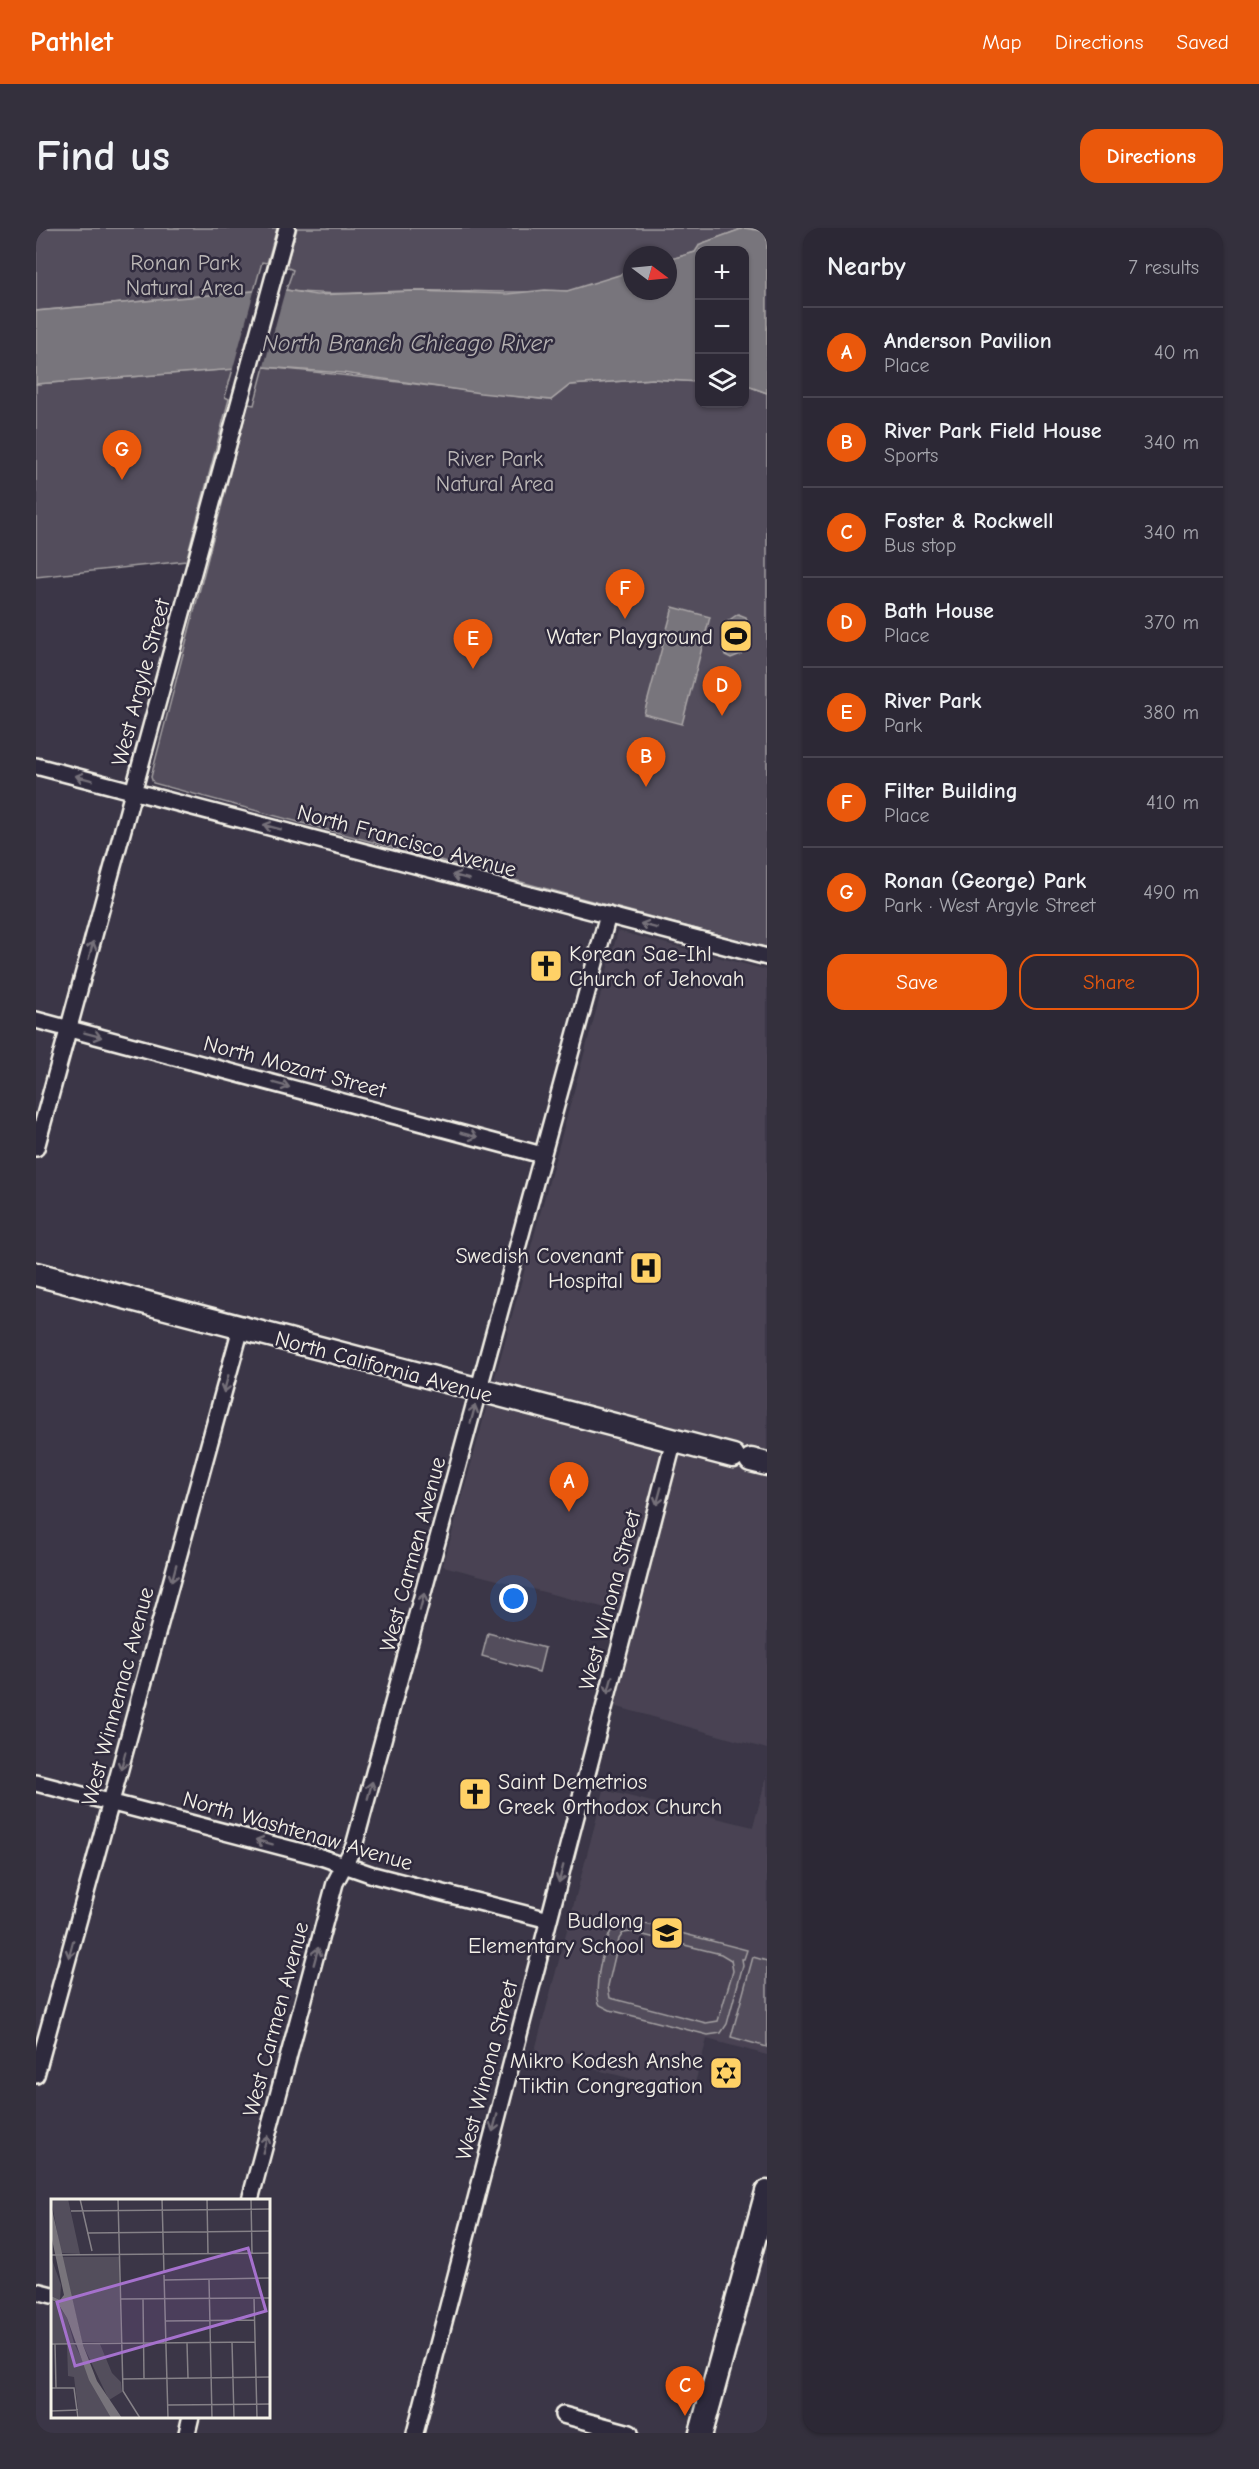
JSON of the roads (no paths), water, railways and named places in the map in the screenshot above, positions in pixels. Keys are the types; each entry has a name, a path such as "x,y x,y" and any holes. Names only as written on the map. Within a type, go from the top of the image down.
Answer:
{"main road":[{"name":"North California Avenue","path":"36,1274 750,1460"},
{"path":"701,2433 767,2192"}],"street":[{"name":"West Argyle Street","path":"36,1148 287,228"},
{"name":"North Francisco Avenue","path":"36,766 767,957"},
{"name":"West Carmen Avenue","path":"250,2199 335,1883 354,1846 608,915"},
{"name":"North Mozart Street","path":"36,1020 542,1155"},
{"name":"West Winnemac Avenue","path":"36,2075 241,1328"},
{"name":"West Winona Street","path":"415,2433 674,1440"},
{"name":"North Washtenaw Avenue","path":"36,1783 321,1857 345,1866 549,1920"},
{"path":"36,2291 51,2295"},
{"path":"563,2415 630,2433"},
{"path":"187,2433 191,2418"}],"water":[{"path":"744,228 763,231 767,229 767,393 749,386 749,246 699,246"},
{"name":"North Branch Chicago River","path":"695,252 695,382 652,379 570,385 551,400 480,393 343,373 264,367 36,384 36,311 254,291 286,290 316,295 415,291 507,294 545,290 567,291 623,274 623,300 677,300 677,257"},
{"path":"673,607 710,617 682,724 644,714"},
{"name":"Water Playground","path":"738,614 746,617 749,627 741,654 731,658 725,655 722,644 728,621"}],"place":[{"name":"Ronan (George) Park","path":"122,480"},
{"name":"Filter Building","path":"625,619"},
{"name":"Water Playground","path":"736,636"},
{"name":"River Park","path":"473,669"},
{"name":"Bath House","path":"722,716"},
{"name":"River Park Field House","path":"646,787"},
{"name":"Korean Sae-Ihl Church of Jehovah","path":"546,966"},
{"name":"Swedish Covenant Hospital","path":"646,1268"},
{"name":"Anderson Pavilion","path":"569,1512"},
{"name":"Saint Demetrios Greek Orthodox Church","path":"475,1794"},
{"name":"Budlong Elementary School","path":"667,1933"},
{"name":"Mikro Kodesh Anshe Tiktin Congregation","path":"726,2073"},
{"name":"Foster & Rockwell","path":"685,2416"}],"park label":[{"name":"Ronan Park Natural Area","path":"185,274"},
{"name":"River Park Natural Area","path":"495,470"}]}
